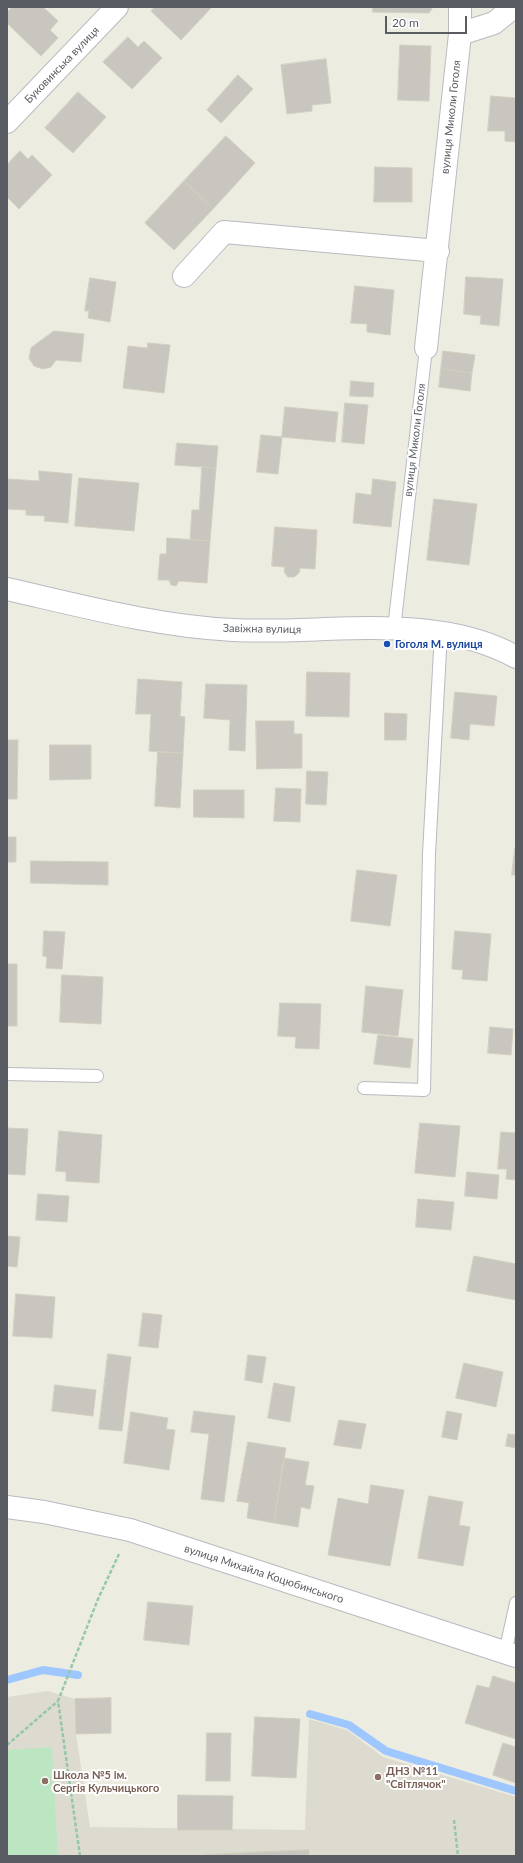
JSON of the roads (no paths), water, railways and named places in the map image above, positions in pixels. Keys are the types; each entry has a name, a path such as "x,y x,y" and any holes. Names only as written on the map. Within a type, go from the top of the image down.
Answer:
{"street":[{"name":"Буковинська вулиця","path":"7,122 117,7"},
{"name":"вулиця Миколи Гоголя","path":"426,348 438,251 460,34 460,7"},
{"path":"460,34 494,23 514,7"},
{"path":"184,276 224,232 438,251"},
{"name":"Завіжна вулиця","path":"7,589 144,621 233,630 394,629 441,632 498,647 516,657"},
{"name":"вулиця Михайла Коцюбинського","path":"7,1507 44,1512 130,1530 511,1655"}],"lane":[{"name":"вулиця Миколи Гоголя","path":"394,629 426,348"},
{"path":"364,1088 424,1090 429,854 441,632"},
{"path":"7,1074 97,1076"},
{"path":"511,1655 516,1603"}],"waterway":[{"path":"7,1680 43,1670 78,1675"},
{"path":"310,1714 349,1725 386,1751 516,1791"}],"place":[{"name":"Гоголя М. вулиця","path":"387,644"},
{"name":"ДНЗ №11 \"Світлячок\"","path":"378,1777"},
{"name":"Школа №5 ім. Сергія Кульчицького","path":"45,1781"}]}
